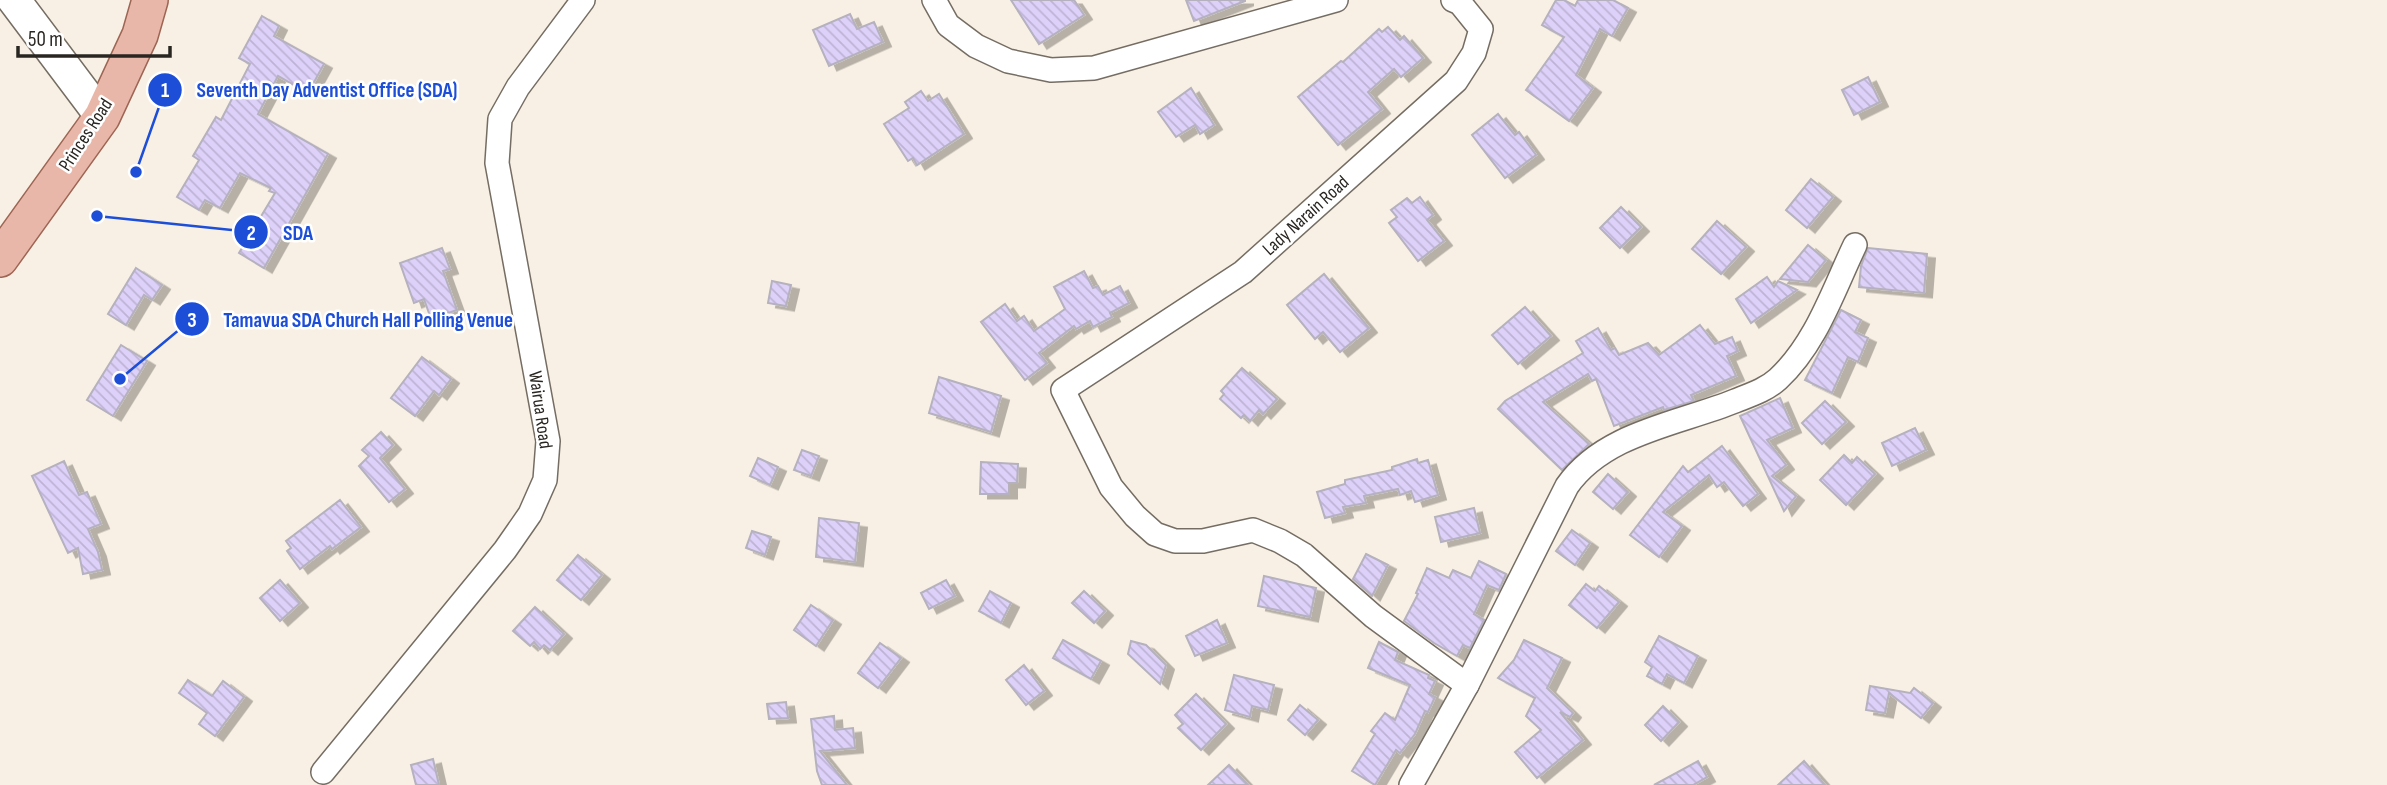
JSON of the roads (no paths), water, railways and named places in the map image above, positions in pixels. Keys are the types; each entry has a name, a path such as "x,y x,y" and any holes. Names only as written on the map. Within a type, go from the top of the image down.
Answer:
{"main road":[{"path":"14,0 102,117"},
{"name":"Princes Road","path":"0,259 102,117 140,35 150,0"}],"street":[{"name":"Wairua Road","path":"323,772 505,550 530,513 545,480 548,441 497,163 499,130 500,118 518,87 583,0"},
{"path":"934,0 948,25 976,46 1008,61 1051,70 1094,68 1336,0"},
{"name":"Lady Narain Road","path":"1453,0 1460,3 1480,29 1474,53 1456,81 1243,272 1063,390 1111,487 1135,516 1156,534 1175,541 1203,541 1253,530 1280,541 1304,555 1373,616 1466,685"},
{"path":"1410,785 1466,685 1576,473 1598,454 1637,436 1713,410 1758,392 1776,381 1804,350 1854,245"}],"place":[{"name":"Seventh Day Adventist Office (SDA)","path":"136,172"},
{"name":"SDA","path":"97,216"},
{"name":"Tamavua SDA Church Hall Polling Venue","path":"120,379"}]}
